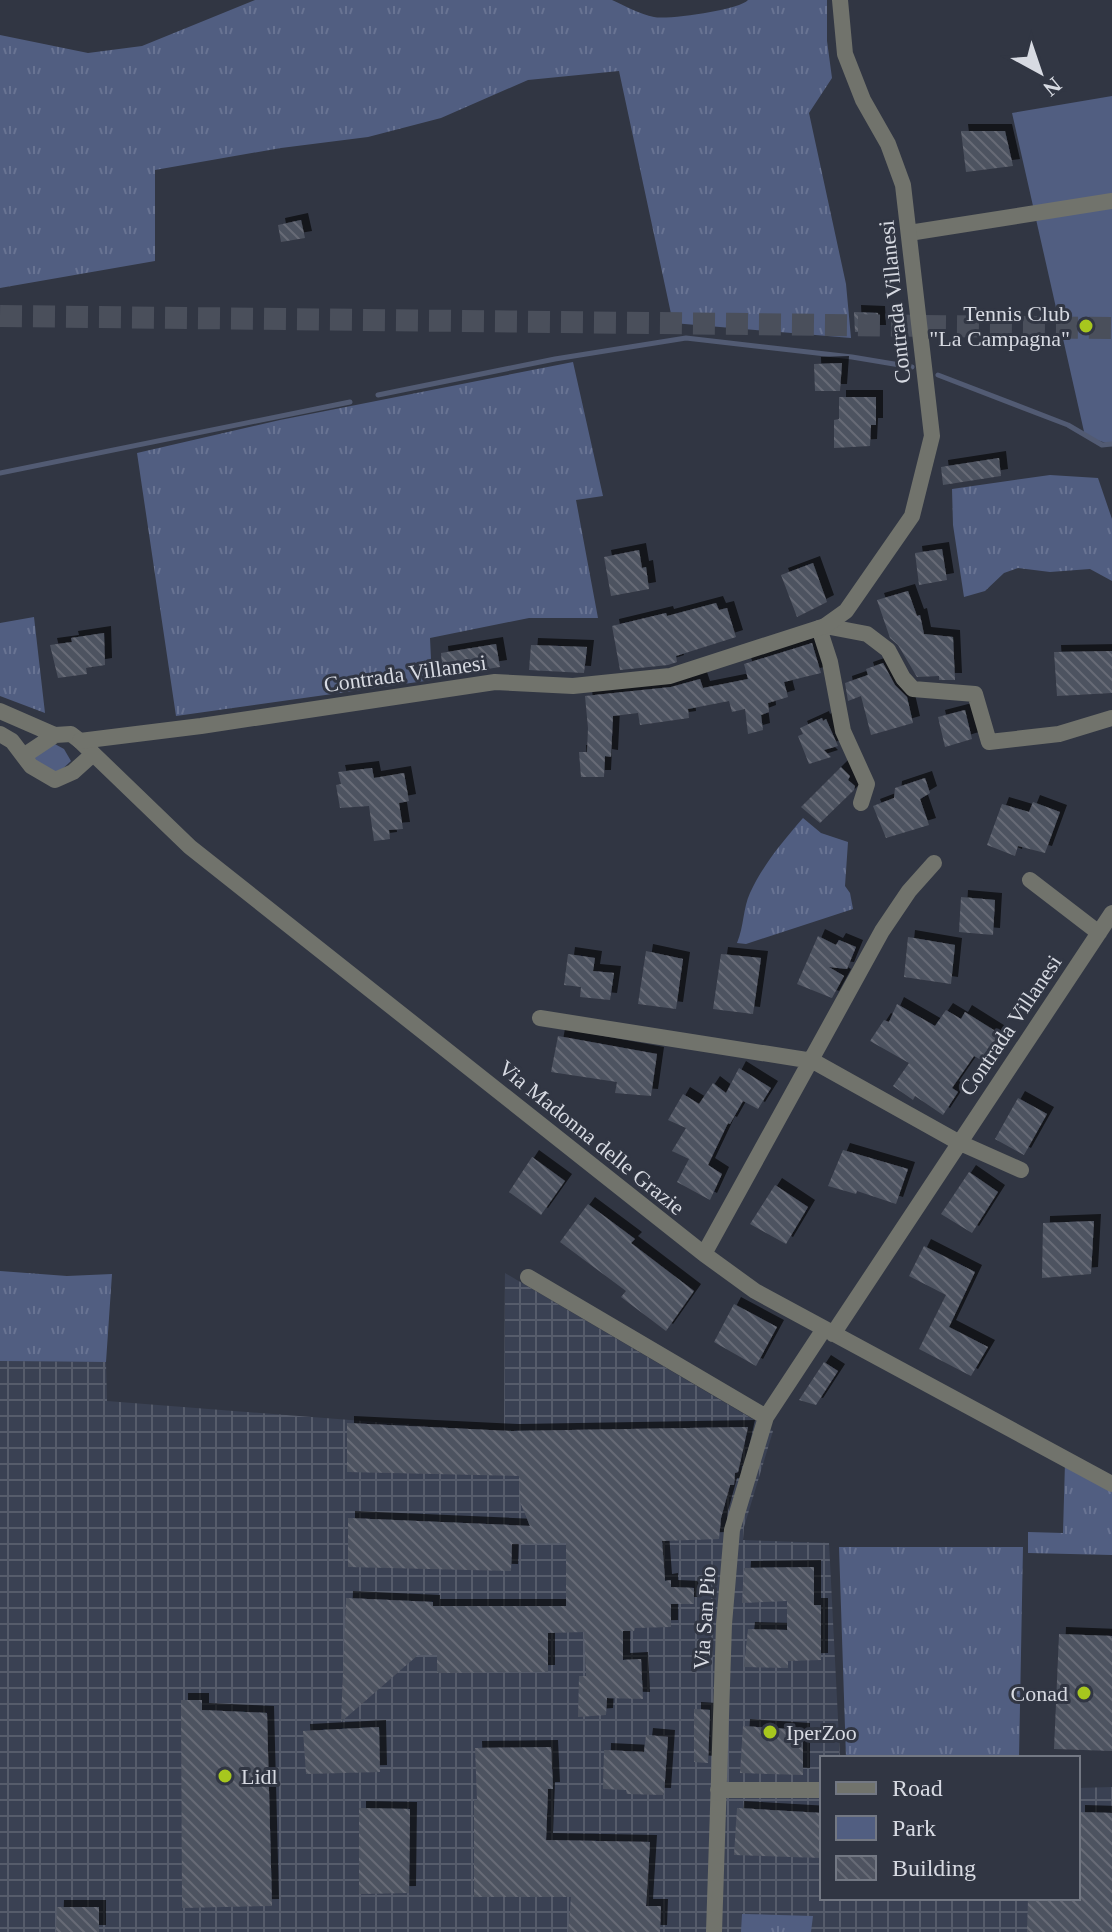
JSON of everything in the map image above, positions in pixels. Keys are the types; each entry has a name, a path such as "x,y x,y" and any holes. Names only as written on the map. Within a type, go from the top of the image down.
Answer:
{"street":[{"name":"Contrada Villanesi","path":"80,741 495,682 573,686 670,676 822,627 846,611 912,516 932,436 903,185 888,144 863,100 845,54 840,0"},
{"path":"909,233 1112,201"},
{"name":"Contrada Villanesi","path":"822,627 867,634 888,650 903,678 913,689 975,694 989,742 1059,734 1112,718"},
{"path":"822,627 843,731 867,784 861,803"},
{"path":"0,711 55,735 71,734 80,741"},
{"path":"0,734 12,741 31,766 55,780 73,772 93,754"},
{"path":"25,755 55,735"},
{"name":"Via Madonna delle Grazie","path":"80,741 190,847 704,1254 755,1291 1112,1484"},
{"path":"704,1254 882,931 909,891 934,863"},
{"path":"1030,880 1099,933"},
{"name":"Contrada Villanesi","path":"828,1332 1112,913"},
{"path":"540,1018 813,1061 958,1142 1021,1170"},
{"path":"528,1277 766,1417"},
{"name":"Via San Pio","path":"714,1932 724,1624 732,1530 766,1417 828,1332"},
{"path":"718,1790 820,1790"}],"shaded area":[{"path":"505,1273 773,1431 744,1527 743,1540 829,1543 840,1756 820,1756 820,1900 1080,1900 1080,1788 1112,1787 1112,1932 0,1932 0,1361 106,1362 107,1401 504,1432"}],"green space":[{"path":"255,0 612,0 643,14 662,18 718,11 748,0 827,0 827,41 832,78 809,113 846,284 851,338 673,323 619,71 528,80 441,118 368,137 281,148 155,170 155,261 0,288 0,35 88,53 142,46"},
{"name":"Tennis Club \"La Campagna\"","path":"1112,96 1112,445 1085,436 1012,113"},
{"path":"573,362 603,496 576,500 598,618 529,618 430,638 432,680 176,716 137,453 280,420"},
{"path":"1050,475 1098,478 1112,519 1112,581 1090,569 1050,572 1018,568 1004,573 985,591 964,597 953,525 952,489"},
{"path":"34,617 45,713 0,696 0,623"},
{"path":"53,743 64,749 71,761 57,774 34,760 35,754"},
{"path":"803,818 821,833 848,842 845,886 850,893 853,909 746,944 737,943 755,883"},
{"path":"0,1271 67,1276 112,1274 106,1362 0,1361"},
{"path":"1065,1463 1112,1489 1112,1555 1028,1553 1028,1532 1063,1533"},
{"path":"839,1547 1023,1547 1019,1756 846,1756"},
{"path":"742,1914 813,1916 811,1932 741,1932"}],"building":[{"path":"961,131 1005,131 1013,166 966,172"},
{"path":"301,220 305,238 281,242 278,225"},
{"path":"854,312 878,313 879,332 855,332"},
{"path":"842,363 840,391 815,391 814,364"},
{"path":"839,397 876,397 876,425 871,425 870,446 834,448 834,420 839,419"},
{"path":"999,458 1001,476 943,485 941,467"},
{"path":"942,549 947,580 919,585 915,553"},
{"path":"639,550 642,568 646,567 649,589 611,596 604,557"},
{"path":"813,563 827,602 797,617 781,575"},
{"path":"908,591 917,616 920,615 924,634 953,637 955,680 939,680 939,676 917,677 898,645 890,638 877,600"},
{"path":"716,603 719,610 727,608 736,637 676,656 677,662 668,665 620,670 612,626"},
{"path":"104,633 105,665 86,668 87,674 58,678 50,645"},
{"path":"812,643 821,673 784,682 788,697 768,703 769,712 761,715 763,730 748,734 745,709 732,712 729,701 688,709 689,718 640,725 638,713 613,716 611,757 605,756 604,777 581,777 579,752 587,752 585,696 671,687 700,679 703,688 748,679 744,664"},
{"path":"496,644 500,667 443,676 441,653"},
{"path":"531,645 587,647 584,673 529,670"},
{"path":"1112,651 1112,693 1057,696 1054,652"},
{"path":"883,663 895,685 907,697 913,723 871,735 861,696 848,701 845,683 868,675 866,669"},
{"path":"965,710 972,739 945,747 938,717"},
{"path":"822,718 823,721 826,719 838,746 824,750 831,757 809,764 798,736 803,734 800,728"},
{"path":"841,767 850,776 848,780 855,786 854,790 820,823 801,807"},
{"path":"372,768 374,778 404,773 409,801 399,803 403,829 389,830 390,839 374,841 369,806 340,808 336,785 341,784 338,772"},
{"path":"925,778 930,793 920,799 929,825 886,838 873,806 894,798 895,788"},
{"path":"1033,802 1060,812 1045,853 1018,846 1015,856 987,845 1002,804 1029,812"},
{"path":"961,897 995,900 993,935 959,932"},
{"path":"818,936 836,945 839,940 856,947 847,969 829,967 844,976 832,998 797,984"},
{"path":"908,937 955,945 951,984 904,977"},
{"path":"646,951 683,959 676,1009 638,1004"},
{"path":"568,954 595,958 593,971 614,973 610,1000 580,997 581,987 564,985"},
{"path":"721,954 761,958 753,1014 713,1009"},
{"path":"897,1004 935,1026 946,1010 961,1019 965,1012 1000,1034 983,1061 974,1056 952,1088 958,1092 943,1115 893,1086 909,1063 870,1041 884,1020 889,1022"},
{"path":"558,1036 657,1054 651,1096 615,1093 617,1082 551,1072"},
{"path":"739,1068 771,1088 758,1109 743,1101 728,1123 708,1165 722,1174 710,1200 677,1182 689,1159 672,1151 686,1128 668,1120 683,1094 699,1104 713,1083 726,1093"},
{"path":"1018,1098 1047,1114 1024,1155 995,1139"},
{"path":"843,1150 908,1169 896,1204 857,1191 856,1194 828,1186"},
{"path":"532,1157 565,1181 541,1215 509,1192"},
{"path":"969,1172 998,1192 972,1233 941,1214"},
{"path":"775,1185 808,1207 786,1244 750,1224"},
{"path":"588,1204 635,1239 631,1243 694,1291 666,1331 621,1297 626,1291 560,1242"},
{"path":"1094,1221 1091,1274 1042,1278 1043,1223"},
{"path":"924,1246 975,1272 949,1327 988,1347 971,1376 919,1349 946,1295 909,1276"},
{"path":"734,1304 777,1327 756,1366 714,1342"},
{"path":"824,1362 838,1371 816,1405 799,1400"},
{"path":"347,1423 512,1431 748,1427 738,1472 735,1473 734,1485 730,1485 721,1518 719,1539 662,1541 665,1581 671,1580 671,1587 694,1588 694,1604 671,1604 671,1627 623,1631 623,1660 641,1659 643,1699 607,1698 606,1715 578,1717 579,1676 586,1676 584,1632 548,1633 548,1672 437,1673 437,1655 418,1655 341,1722 346,1598 433,1602 433,1606 566,1606 566,1543 512,1544 511,1571 348,1567 348,1518 530,1526 520,1502 519,1476 347,1472"},
{"path":"814,1567 814,1605 821,1605 821,1660 788,1661 788,1668 744,1667 748,1629 787,1630 787,1601 742,1603 744,1568"},
{"name":"Conad","path":"1059,1634 1112,1636 1112,1751 1054,1749"},
{"name":"Lidl","path":"181,1700 202,1700 202,1710 267,1713 272,1906 182,1908"},
{"path":"694,1709 710,1710 708,1763 694,1762"},
{"path":"743,1726 803,1730 803,1775 740,1773"},
{"path":"379,1727 380,1772 306,1774 303,1731"},
{"path":"646,1735 668,1737 664,1795 627,1794 626,1790 603,1789 604,1750 644,1752"},
{"path":"551,1747 553,1789 548,1789 546,1840 650,1842 646,1906 661,1906 660,1932 568,1932 571,1897 474,1897 475,1748"},
{"path":"359,1808 410,1809 409,1893 359,1894"},
{"path":"737,1808 820,1813 820,1858 734,1855"},
{"path":"1080,1812 1112,1813 1112,1932 1027,1932 1028,1900 1080,1900"},
{"path":"57,1907 99,1907 99,1932 56,1932"}],"waterway":[{"path":"378,395 555,359 686,338 912,367"},
{"path":"938,375 1068,425 1102,445 1112,444"},
{"path":"0,473 350,402"}],"tunnel":[{"path":"0,316 1112,328"}],"place":[{"name":"Tennis Club \"La Campagna\"","path":"1086,326"},
{"name":"Conad","path":"1084,1693"},
{"name":"IperZoo","path":"770,1732"},
{"name":"Lidl","path":"225,1776"}]}
